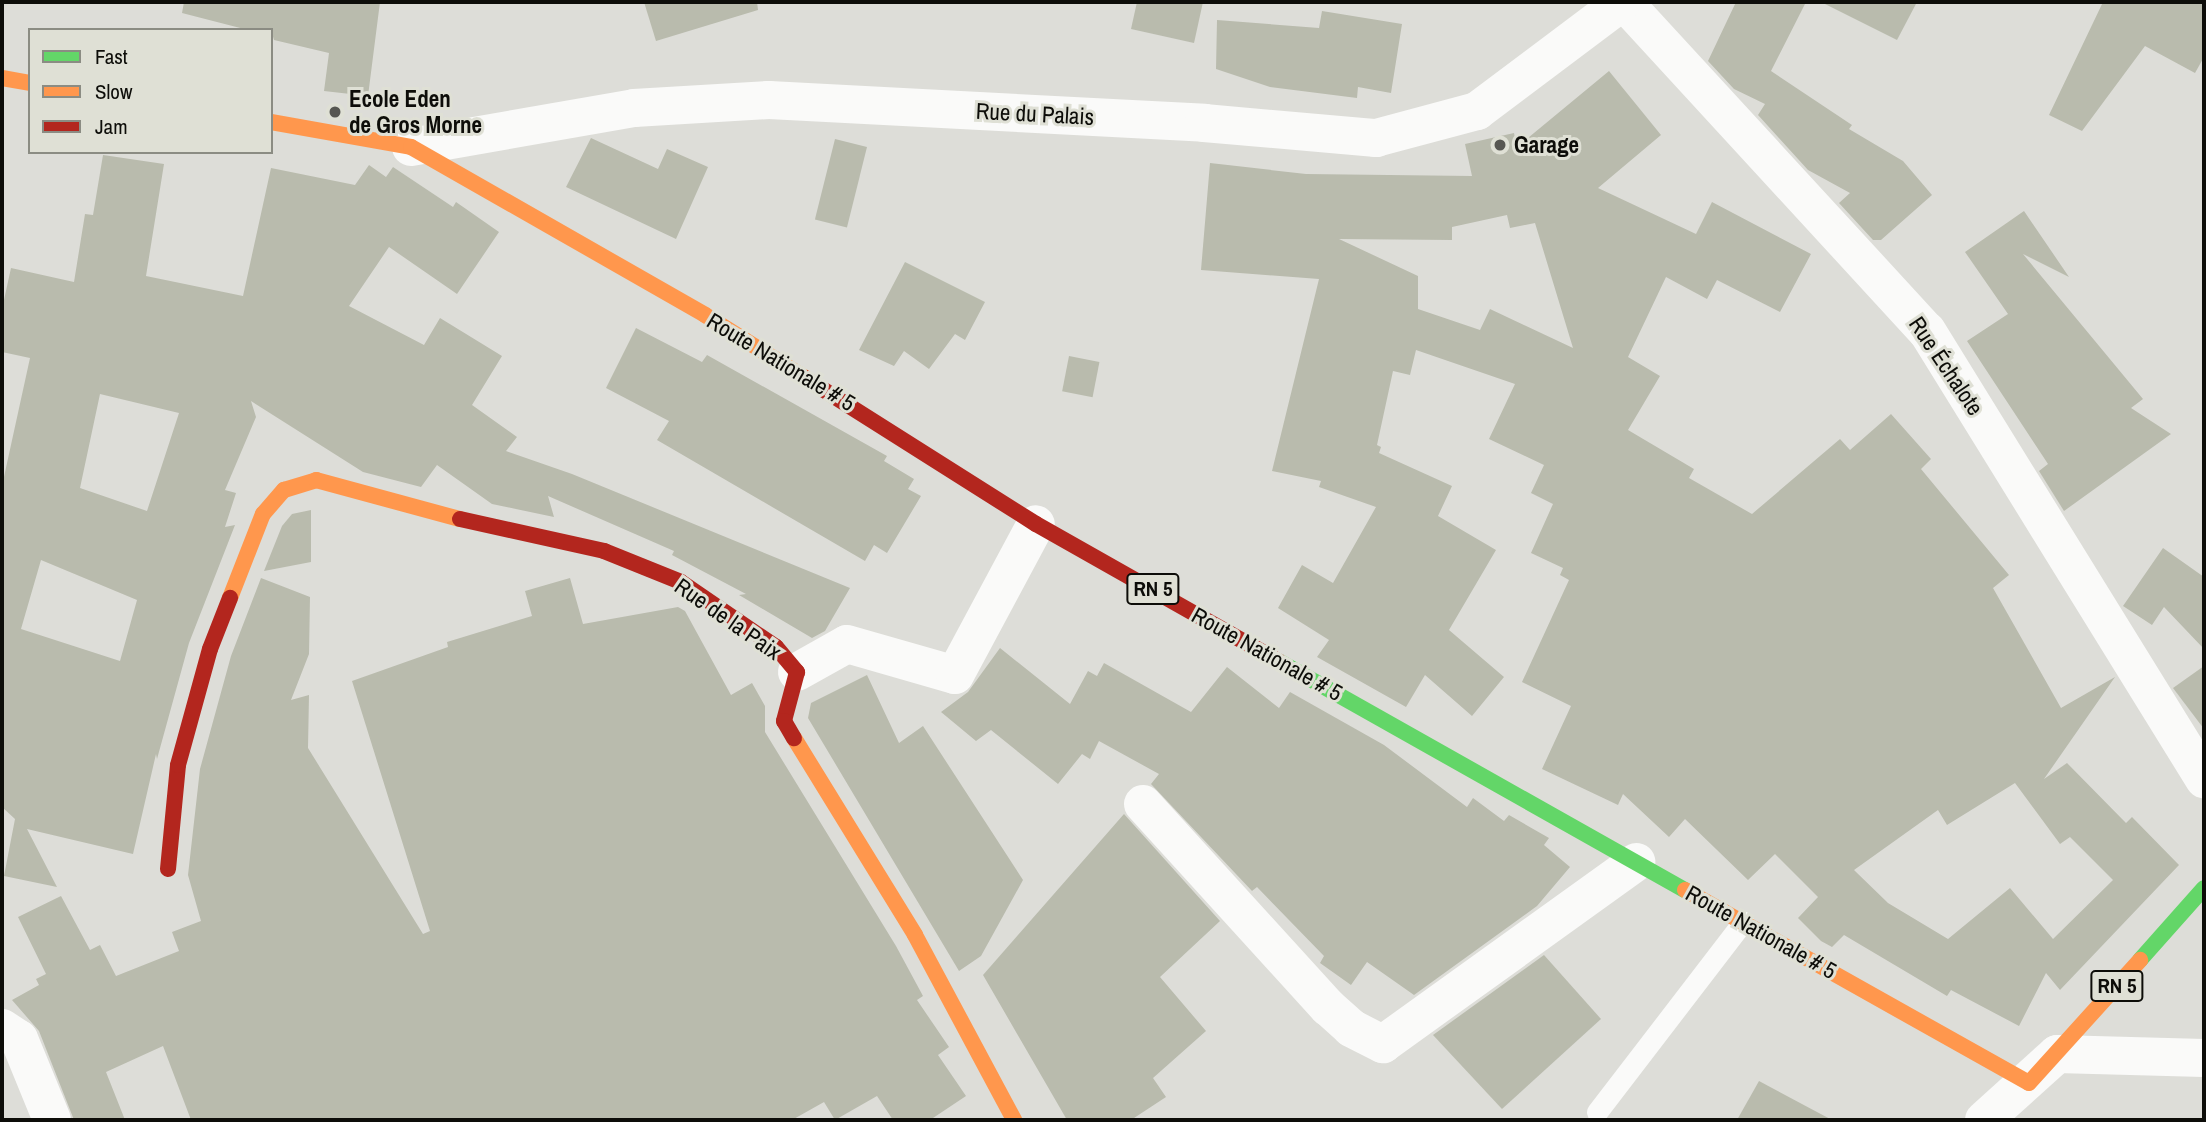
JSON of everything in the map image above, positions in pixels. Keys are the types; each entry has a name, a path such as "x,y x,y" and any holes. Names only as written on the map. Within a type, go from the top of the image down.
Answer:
{"main road":[{"path":"2,78 28,83"},
{"name":"Route Nationale # 5","path":"273,122 411,147 705,315 1036,524 2029,1083 2204,888"},
{"name":"Rue de la Paix","path":"168,869 178,765 210,649 263,514 284,489 316,480 381,501 604,551 681,582 776,647 797,672 785,721 915,935 1014,1120"}],"street":[{"name":"Rue du Palais","path":"411,147 622,109 769,100 1204,122 1376,138 1477,111 1623,2"},
{"name":"Rue Échalote","path":"1623,2 1927,331 2204,779"},
{"path":"797,672 847,644 955,675 1036,524"},
{"path":"1143,804 1328,1007 1351,1028 1383,1044 1636,862"},
{"path":"2,1028 19,1039 52,1120"},
{"path":"1984,1120 2057,1054 2204,1058"}],"lane":[{"path":"1597,1112 1743,922"}],"building":[{"path":"184,2 380,2 368,96 324,91 329,53 274,40 273,28 240,28 182,13"},
{"path":"644,2 757,2 758,10 656,41"},
{"path":"1137,2 1203,2 1194,43 1131,29"},
{"path":"1736,2 1806,2 1771,71 1852,125 1849,129 1903,161 1932,195 1881,240 1873,240 1839,203 1850,193 1808,170 1758,115 1765,104 1734,89 1708,61"},
{"path":"1821,2 1917,2 1897,40"},
{"path":"2103,2 2204,2 2204,57 2195,73 2145,46 2082,131 2049,115"},
{"path":"1322,11 1402,24 1391,93 1358,87 1357,98 1270,87 1216,69 1217,20 1319,28"},
{"path":"1609,71 1661,135 1598,188 1696,234 1712,202 1811,254 1780,312 1717,280 1707,299 1666,277 1628,357 1660,376 1628,430 1694,469 1689,478 1752,514 1840,439 1850,450 1891,414 1931,459 1921,469 2009,575 1993,588 2061,708 2115,677 2044,779 2067,763 2126,823 2132,817 2179,865 2060,990 2046,973 2019,1026 1951,990 1947,996 1844,935 1832,947 1821,941 1798,918 1818,897 1775,854 1748,880 1685,819 1669,837 1623,794 1618,805 1542,769 1571,706 1522,682 1569,580 1560,575 1563,568 1531,553 1553,504 1531,493 1544,465 1489,439 1515,384 1416,350 1410,375 1393,371 1377,445 1381,447 1379,453 1452,486 1438,516 1496,550 1449,630 1504,677 1472,716 1425,675 1406,707 1317,657 1329,640 1278,608 1302,565 1333,583 1376,507 1319,487 1321,481 1272,471 1319,279 1201,270 1210,163 1306,174 1472,176 1465,144 1514,133 1517,147","holes":["1507,215 1510,228 1535,223 1573,348 1490,309 1480,330 1418,309 1418,276 1339,239 1452,240 1452,227","2015,783 2060,844 2070,837 2113,880 2053,939 2010,888 1948,939 1888,903 1854,870 1938,810 1947,825"]},
{"path":"591,138 658,169 667,149 708,167 676,239 566,187"},
{"path":"835,139 867,147 847,228 815,220"},
{"path":"103,155 164,164 146,276 243,296 271,168 355,185 369,165 386,177 393,167 453,207 456,202 499,232 457,294 389,247 349,306 424,345 440,318 502,356 472,405 517,437 506,451 572,474 850,588 825,631 812,638 739,595 746,594 672,555 674,551 548,496 554,517 492,504 437,465 421,487 363,472 251,401 256,417 225,490 236,493 225,527 235,525 189,643 157,759 156,754 133,854 27,829 57,887 4,876 15,819 2,807 2,486 30,358 2,352 2,309 11,268 74,282 85,214 93,215","holes":["100,394 179,413 147,511 80,488","41,560 137,600 120,661 21,629"]},
{"path":"2024,211 2069,277 2023,254 2143,399 2131,408 2171,434 2064,511 2039,471 2048,464 1967,341 2008,314 1965,252"},
{"path":"905,262 985,302 965,340 955,334 929,369 904,351 894,366 859,350"},
{"path":"636,328 702,362 707,355 887,456 884,461 914,479 908,489 921,496 887,553 874,545 865,561 657,440 669,421 606,388"},
{"path":"1069,356 1099,362 1093,397 1062,391"},
{"path":"311,510 311,562 264,571 282,526 292,514"},
{"path":"2163,548 2204,577 2204,649 2164,607 2152,625 2123,606"},
{"path":"261,578 310,597 309,654 291,700 309,695 308,748 423,934 430,931 352,681 448,647 447,642 532,616 525,591 570,578 583,624 678,607 685,611 731,695 752,683 765,706 765,732 896,946 923,996 917,1000 949,1047 938,1055 966,1096 930,1120 893,1120 877,1096 835,1120 824,1102 792,1120 191,1120 163,1046 106,1072 125,1120 74,1120 39,1031 12,1000 39,985 36,979 46,974 18,917 61,896 90,950 100,945 116,976 179,951 172,932 201,921 188,875 200,769 231,656"},
{"path":"1000,648 1070,704 1088,671 1097,676 1104,663 1191,712 1227,667 1279,708 1290,692 1384,745 1467,807 1473,798 1504,821 1509,815 1549,838 1544,845 1570,867 1537,906 1414,995 1367,962 1351,985 1320,963 1324,956 1257,887 1252,891 1151,784 1159,774 1099,741 1090,759 1082,754 1058,784 991,730 976,741 941,712 968,692"},
{"path":"2204,666 2204,729 2173,688"},
{"path":"867,675 899,743 923,726 1023,880 981,956 959,971 808,718 811,703"},
{"path":"1124,814 1220,921 1160,977 1206,1031 1153,1078 1166,1097 1131,1120 1067,1120 983,975"},
{"path":"1544,955 1601,1019 1502,1109 1433,1035"},
{"path":"1759,1081 1832,1120 1737,1120"}],"traffic: fast":[{"path":"1280,662 1685,890"},
{"path":"2140,960 2204,888"}],"traffic: slow":[{"path":"2,78 28,83"},
{"path":"273,122 411,147 705,315 805,378"},
{"path":"230,598 263,514 284,490 316,480 460,519"},
{"path":"794,738 915,935 1014,1120"},
{"path":"1685,890 2029,1083 2140,960"}],"traffic: jam":[{"path":"805,378 1036,524 1280,662"},
{"path":"460,519 604,551 681,582 776,647 797,672 784,721 794,738"},
{"path":"168,869 178,765 210,649 230,598"}],"place":[{"name":"Ecole Eden de Gros Morne","path":"335,112"},
{"name":"Garage","path":"1500,145"}]}
